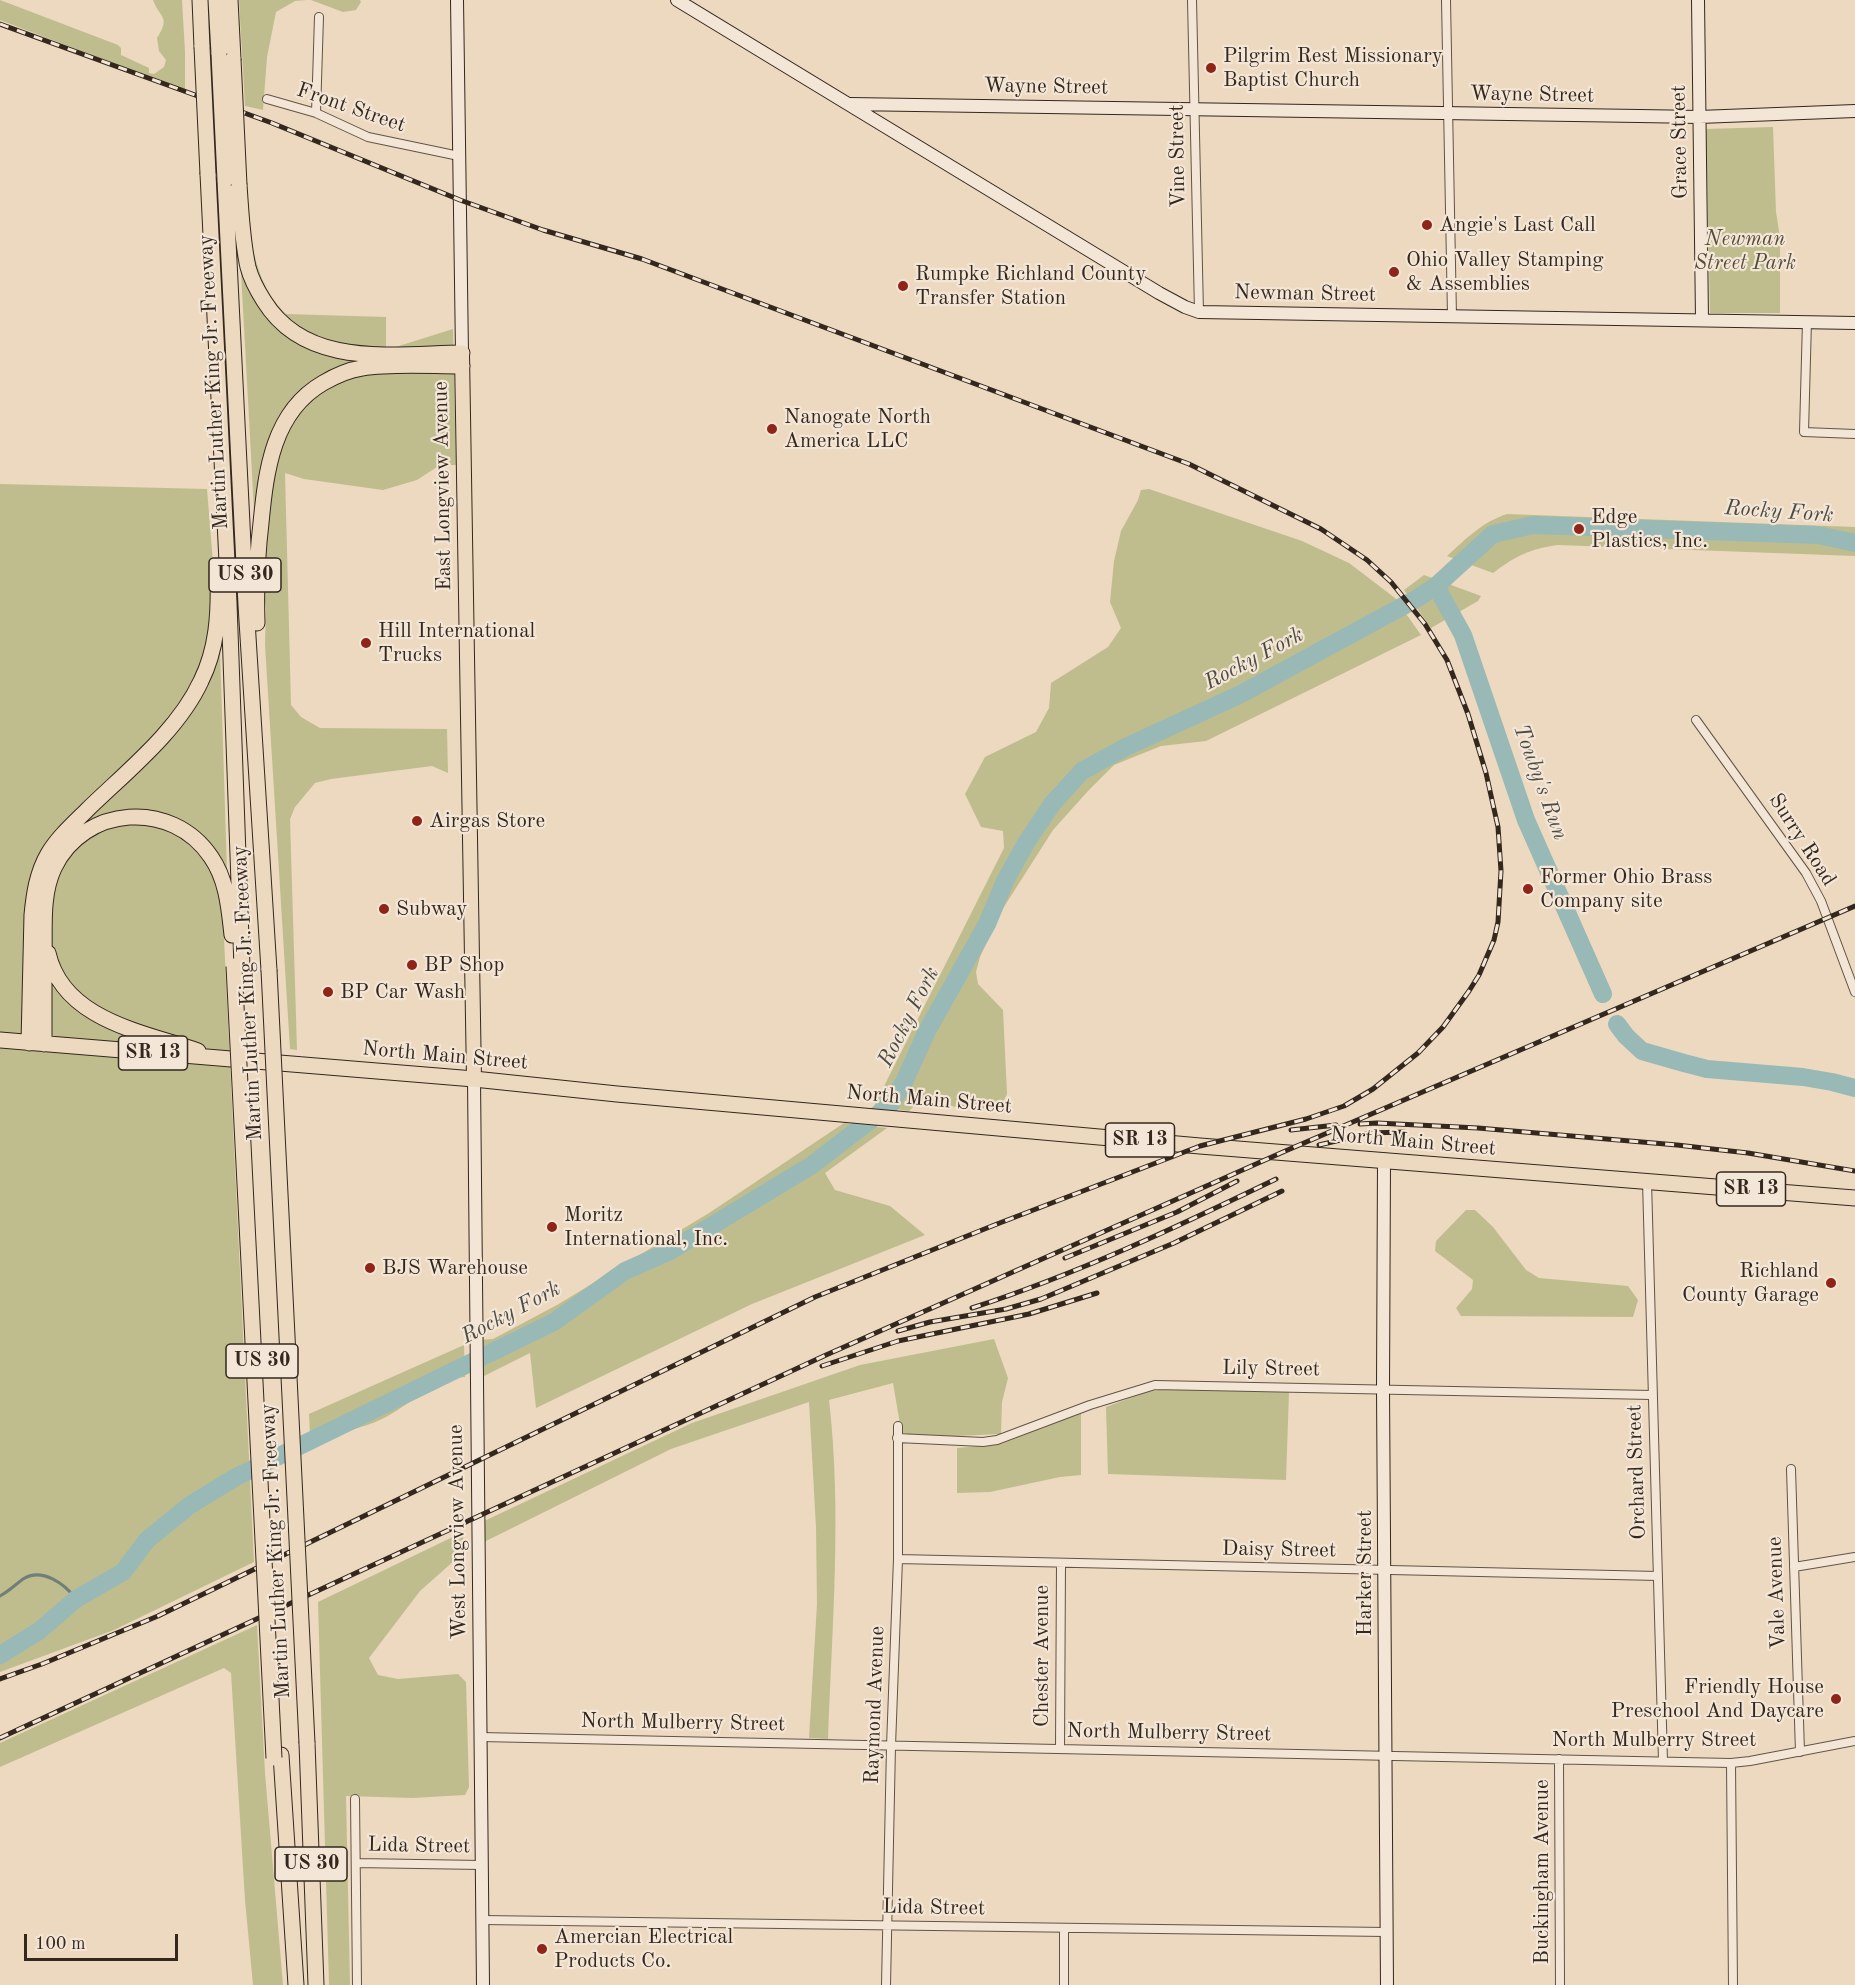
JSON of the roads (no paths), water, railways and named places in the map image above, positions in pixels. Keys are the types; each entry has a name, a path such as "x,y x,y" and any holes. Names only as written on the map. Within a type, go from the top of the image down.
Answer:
{"highway":[{"path":"191,0 197,45"},
{"name":"Martin Luther King Jr. Freeway","path":"200,0 197,45 204,172 210,212 229,603 238,967 278,1757 296,1985"},
{"name":"Martin Luther King Jr. Freeway","path":"216,0 226,56 246,605 273,970 311,1741 309,1798 316,1985"},
{"path":"226,56 230,0"},
{"path":"232,182 252,280 268,308 298,336 322,347 350,353 462,360"},
{"path":"36,1044 33,896 47,854 180,716 202,681 213,648 218,612 218,575 209,359 215,321"},
{"path":"273,970 256,619 260,533 270,458 276,439 294,408 305,396 332,378 361,368 462,360"},
{"path":"36,1044 48,888 55,867 69,847 86,832 107,822 125,817 150,816 171,823 193,836 218,868 229,903 238,967"},
{"path":"44,938 58,978 86,1008 120,1026 218,1058"},
{"name":"North Main Street","path":"0,1041 474,1079 617,1094 1384,1161 1855,1198"}],"main road":[{"name":"East Longview Avenue","path":"462,360 474,1079"}],"street":[{"name":"East Longview Avenue","path":"457,0 462,360"},
{"name":"Newman Street","path":"676,0 1159,293 1199,312 1855,323"},
{"name":"Vine Street","path":"1192,0 1199,312"},
{"path":"1446,0 1452,316"},
{"name":"Grace Street","path":"1698,0 1702,319"},
{"path":"316,113 319,18"},
{"name":"Front Street","path":"267,99 316,113 368,137 459,156"},
{"name":"Wayne Street","path":"849,104 1699,117 1855,111"},
{"path":"1807,321 1804,432 1855,434"},
{"name":"Surry Road","path":"1696,720 1806,873 1821,901 1855,992"},
{"path":"1845,967 1855,967"},
{"name":"West Longview Avenue","path":"474,1079 483,1985"},
{"name":"Harker Street","path":"1384,1161 1383,1389 1387,1985"},
{"name":"Orchard Street","path":"1647,1181 1663,1761"},
{"name":"Lily Street","path":"897,1438 982,1442 997,1440 1090,1405 1155,1385 1652,1395"},
{"name":"Raymond Avenue","path":"886,1985 898,1559 898,1426"},
{"name":"Vale Avenue","path":"1791,1468 1800,1752"},
{"path":"1794,1567 1855,1557"},
{"name":"Daisy Street","path":"898,1559 1658,1576"},
{"name":"Chester Avenue","path":"1060,1749 1061,1563"},
{"name":"North Mulberry Street","path":"480,1737 1731,1763 1855,1741"},
{"name":"Buckingham Avenue","path":"1559,1759 1560,1985"},
{"path":"1731,1763 1733,1985"},
{"path":"355,1799 357,1985"},
{"name":"Lida Street","path":"356,1863 481,1865"},
{"name":"Lida Street","path":"482,1920 1386,1932"},
{"path":"1064,1928 1064,1985"}],"waterway":[{"name":"Rocky Fork","path":"0,1655 39,1631 76,1599 123,1572 147,1540 190,1505 236,1477 554,1322 625,1271 670,1251 812,1165 890,1105 904,1082 927,1031 987,924 1005,881 1026,843 1052,804 1082,771 1126,747 1241,694 1416,599 1436,586 1493,534 1533,525 1818,535 1855,543"},
{"name":"Touby's Run","path":"1436,586 1463,635 1526,820 1603,994"},
{"name":"Touby's Run","path":"1617,1024 1642,1051 1684,1063 1707,1069 1803,1077 1855,1088"},
{"path":"0,1596 23,1579 38,1575 59,1583 76,1599"}],"railway":[{"path":"0,24 272,123 460,200 543,230 642,259 1189,464 1321,529 1367,560 1391,582 1425,624 1447,660 1468,714 1486,773 1498,827 1501,871 1498,922 1494,940 1479,975 1469,991 1443,1027 1418,1053 1373,1089 1344,1106 1306,1119 1200,1146 815,1297 158,1616 0,1679"},
{"path":"0,1738 826,1355 1283,1152 1855,906"},
{"path":"1360,1124 1478,1128 1677,1145 1748,1153 1855,1171"},
{"path":"1291,1130 1336,1125"},
{"path":"1319,1145 1370,1133 1404,1132"},
{"path":"972,1308 1088,1265 1276,1179"},
{"path":"1065,1258 1177,1212 1237,1181"},
{"path":"898,1331 930,1322 1006,1309 1041,1299 1174,1243 1282,1191"},
{"path":"822,1366 898,1341 1029,1314 1097,1293"}],"place":[{"name":"Pilgrim Rest Missionary Baptist Church","path":"1211,68"},
{"name":"Angie's Last Call","path":"1427,225"},
{"name":"Ohio Valley Stamping & Assemblies","path":"1394,272"},
{"name":"Rumpke Richland County Transfer Station","path":"903,286"},
{"name":"Nanogate North America LLC","path":"772,429"},
{"name":"Edge Plastics, Inc.","path":"1579,529"},
{"name":"Hill International Trucks","path":"366,643"},
{"name":"Airgas Store","path":"417,821"},
{"name":"Former Ohio Brass Company site","path":"1528,889"},
{"name":"Subway","path":"384,909"},
{"name":"BP Shop","path":"412,965"},
{"name":"BP Car Wash","path":"328,992"},
{"name":"Moritz International, Inc.","path":"552,1227"},
{"name":"BJS Warehouse","path":"370,1268"},
{"name":"Richland County Garage","path":"1831,1283"},
{"name":"Friendly House Preschool And Daycare","path":"1836,1699"},
{"name":"Amercian Electrical Products Co.","path":"542,1949"}],"park label":[{"name":"Newman Street Park","path":"1745,251"}]}
